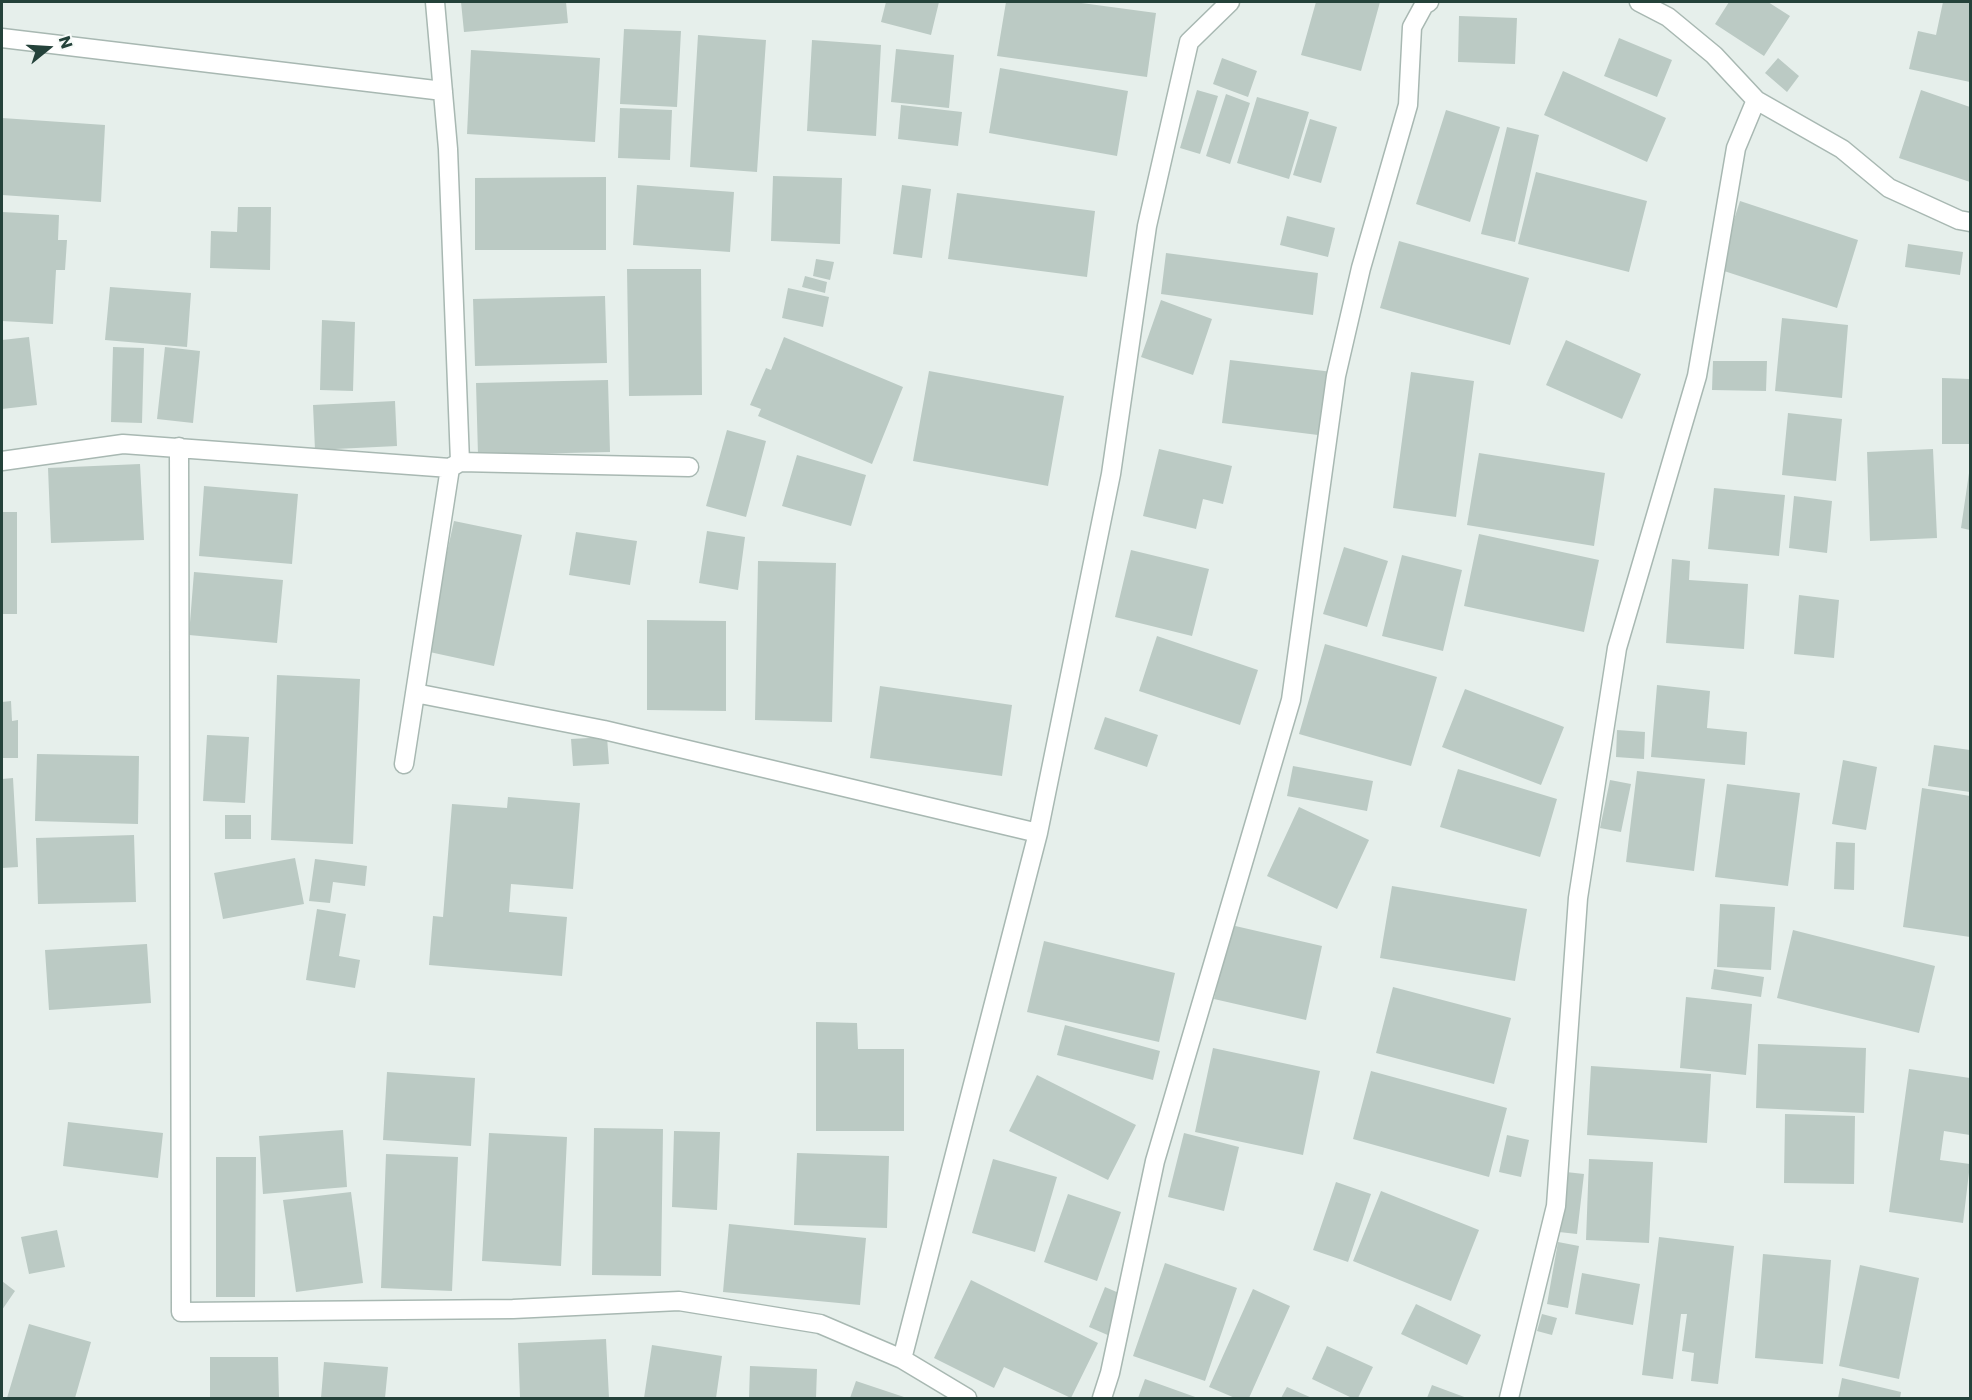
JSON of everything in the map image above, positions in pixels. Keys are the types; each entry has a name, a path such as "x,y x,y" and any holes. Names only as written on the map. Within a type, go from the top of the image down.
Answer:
{"street":[{"path":"404,764 455,465 448,149 435,2"},
{"path":"902,1359 1038,833 1111,474 1147,226 1189,42 1230,2"},
{"path":"1102,1398 1110,1373 1155,1161 1291,700 1336,376 1361,268 1408,105 1412,27 1424,5 1429,2"},
{"path":"1639,2 1668,17 1714,55 1756,100 1842,149 1889,188 1959,220 1971,222"},
{"path":"2,38 443,91"},
{"path":"1509,1398 1556,1206 1578,898 1617,648 1696,376 1737,148 1756,100"},
{"path":"2,461 123,444 455,465 689,467"},
{"path":"179,447 181,1312 513,1309 679,1301 820,1324 902,1359 967,1398"},
{"path":"415,693 604,730 1038,833"}],"building":[{"path":"461,2 566,2 568,23 464,32"},
{"path":"886,2 939,2 931,35 881,22"},
{"path":"1006,2 1074,2 1156,13 1147,77 997,56"},
{"path":"1316,2 1380,2 1361,71 1301,55"},
{"path":"1729,2 1768,2 1790,16 1764,56 1715,24"},
{"path":"1943,2 1970,2 1970,82 1909,69 1918,31 1936,35"},
{"path":"1459,16 1517,18 1515,64 1458,62"},
{"path":"624,29 681,31 677,107 620,104"},
{"path":"698,35 766,40 757,172 690,167"},
{"path":"1619,38 1672,60 1657,97 1604,76"},
{"path":"812,40 881,45 876,136 807,131"},
{"path":"896,49 954,55 949,108 891,102"},
{"path":"471,50 600,58 595,142 467,134"},
{"path":"1222,58 1257,71 1248,97 1213,84"},
{"path":"1778,58 1799,76 1787,92 1765,73"},
{"path":"1000,68 1128,91 1117,156 989,133"},
{"path":"1563,71 1666,118 1647,162 1544,115"},
{"path":"1197,90 1218,96 1200,154 1180,148"},
{"path":"1921,90 1970,107 1970,182 1899,158"},
{"path":"1226,94 1250,103 1230,164 1206,156"},
{"path":"1257,97 1309,112 1289,179 1237,163"},
{"path":"901,105 962,112 958,146 898,139"},
{"path":"620,108 672,110 670,160 618,158"},
{"path":"1446,110 1500,127 1470,222 1416,204"},
{"path":"2,118 105,125 101,202 2,195"},
{"path":"1310,119 1337,127 1321,183 1293,175"},
{"path":"1507,127 1539,135 1515,242 1481,234"},
{"path":"1536,172 1647,201 1629,272 1518,244"},
{"path":"773,176 842,178 840,244 771,241"},
{"path":"606,177 606,250 475,250 475,178"},
{"path":"637,185 734,192 730,252 633,245"},
{"path":"902,185 931,189 922,258 893,254"},
{"path":"957,193 1095,211 1087,277 948,259"},
{"path":"1740,201 1858,240 1837,308 1718,269"},
{"path":"238,207 271,207 270,270 210,268 211,231 237,232"},
{"path":"2,212 59,215 58,240 67,240 65,270 56,270 53,324 2,321"},
{"path":"1287,216 1335,228 1328,257 1280,245"},
{"path":"1399,241 1529,278 1510,345 1380,308"},
{"path":"1908,244 1963,252 1960,275 1905,267"},
{"path":"1166,253 1318,273 1313,315 1161,294"},
{"path":"816,259 834,262 830,280 813,276"},
{"path":"627,269 701,269 702,395 629,396"},
{"path":"805,276 827,282 825,293 802,287"},
{"path":"110,287 191,293 187,347 105,340"},
{"path":"788,288 829,297 823,327 782,318"},
{"path":"605,296 607,363 475,366 473,299"},
{"path":"1161,300 1212,319 1193,375 1141,357"},
{"path":"1782,318 1848,325 1842,398 1775,391"},
{"path":"322,320 355,322 353,391 320,390"},
{"path":"29,337 37,405 2,409 2,340"},
{"path":"784,337 903,387 872,464 758,416 761,409 750,405 766,368 771,370"},
{"path":"1566,340 1641,374 1622,419 1546,385"},
{"path":"113,347 144,348 142,423 111,422"},
{"path":"165,347 200,351 193,423 157,419"},
{"path":"1230,360 1333,372 1326,436 1222,423"},
{"path":"1713,361 1767,361 1766,391 1712,390"},
{"path":"929,371 1064,396 1048,486 913,461"},
{"path":"1411,372 1474,381 1456,517 1393,508"},
{"path":"1942,378 1970,379 1970,444 1942,444"},
{"path":"608,380 610,452 478,455 476,383"},
{"path":"395,401 397,446 315,450 313,405"},
{"path":"1788,413 1842,419 1836,481 1782,475"},
{"path":"727,430 766,441 746,517 706,506"},
{"path":"1159,449 1232,466 1223,504 1203,499 1196,529 1143,516"},
{"path":"1933,449 1937,538 1870,541 1867,452"},
{"path":"1479,453 1605,473 1594,546 1467,525"},
{"path":"797,455 866,475 851,526 782,506"},
{"path":"140,464 144,540 51,543 48,468"},
{"path":"1970,473 1970,530 1961,528"},
{"path":"204,486 298,494 292,564 199,556"},
{"path":"1714,488 1785,495 1779,556 1708,549"},
{"path":"1794,496 1832,501 1827,553 1789,548"},
{"path":"2,512 17,512 17,614 2,614"},
{"path":"454,521 522,535 494,666 425,651"},
{"path":"707,531 745,537 738,590 699,583"},
{"path":"576,532 637,541 630,585 569,575"},
{"path":"1479,534 1599,560 1584,632 1464,606"},
{"path":"1344,547 1388,561 1367,627 1323,614"},
{"path":"1131,550 1209,569 1192,636 1115,617"},
{"path":"1402,555 1462,570 1443,651 1382,636"},
{"path":"1672,559 1690,561 1689,580 1748,584 1744,649 1666,643"},
{"path":"758,561 836,563 832,722 755,720"},
{"path":"194,572 283,580 277,643 189,635"},
{"path":"1799,595 1839,600 1834,658 1794,654"},
{"path":"647,620 726,621 726,711 647,710"},
{"path":"1157,636 1258,670 1240,725 1139,691"},
{"path":"1325,644 1437,677 1411,766 1299,734"},
{"path":"277,675 360,679 353,844 271,840"},
{"path":"1657,685 1710,691 1707,728 1747,732 1745,765 1651,757"},
{"path":"880,686 1012,705 1002,776 870,758"},
{"path":"1465,689 1564,727 1541,785 1442,747"},
{"path":"11,701 12,721 18,720 18,758 2,758 2,702"},
{"path":"1105,717 1158,735 1147,767 1094,749"},
{"path":"1617,730 1645,732 1644,759 1616,757"},
{"path":"207,735 249,737 245,803 203,801"},
{"path":"607,737 609,764 573,766 571,739"},
{"path":"1934,745 1970,750 1970,792 1928,786"},
{"path":"37,754 139,756 138,824 35,821"},
{"path":"1843,760 1877,767 1866,830 1832,824"},
{"path":"1293,766 1373,781 1367,811 1287,796"},
{"path":"1458,769 1557,799 1540,857 1440,827"},
{"path":"1637,771 1705,779 1694,871 1626,862"},
{"path":"13,778 18,867 2,868 2,779"},
{"path":"1610,780 1631,784 1621,832 1600,828"},
{"path":"1727,784 1800,793 1788,886 1715,877"},
{"path":"1922,788 1970,796 1970,937 1903,927"},
{"path":"508,797 580,803 573,889 511,884 509,912 567,917 562,976 429,965 433,916 443,917 452,804 507,808"},
{"path":"1299,807 1369,840 1337,909 1267,876"},
{"path":"225,815 251,815 251,839 225,839"},
{"path":"134,835 136,902 38,904 36,838"},
{"path":"1836,842 1855,843 1854,890 1834,889"},
{"path":"295,858 304,904 223,919 214,873"},
{"path":"315,859 367,866 365,886 333,882 330,903 309,901"},
{"path":"1392,886 1527,909 1515,981 1380,958"},
{"path":"1720,904 1775,907 1771,970 1717,967"},
{"path":"317,909 346,914 339,956 360,960 355,988 306,980"},
{"path":"1231,925 1322,946 1306,1020 1214,999"},
{"path":"1793,930 1935,966 1919,1033 1777,998"},
{"path":"1044,941 1175,973 1159,1042 1027,1012"},
{"path":"147,944 151,1003 49,1010 45,950"},
{"path":"1714,969 1764,977 1761,997 1711,989"},
{"path":"1393,987 1511,1018 1494,1084 1376,1053"},
{"path":"1686,997 1752,1004 1746,1075 1680,1068"},
{"path":"816,1022 857,1023 858,1049 904,1049 904,1131 816,1131"},
{"path":"1065,1025 1160,1051 1153,1080 1057,1055"},
{"path":"1758,1044 1866,1048 1864,1113 1756,1108"},
{"path":"1213,1048 1320,1071 1303,1155 1195,1132"},
{"path":"1591,1066 1711,1074 1707,1143 1587,1135"},
{"path":"1909,1069 1970,1078 1970,1135 1944,1131 1940,1160 1970,1164 1963,1223 1889,1212"},
{"path":"1371,1071 1507,1108 1489,1177 1353,1139"},
{"path":"387,1072 475,1078 471,1146 383,1140"},
{"path":"1037,1075 1136,1125 1108,1180 1009,1131"},
{"path":"1785,1114 1855,1116 1854,1184 1784,1183"},
{"path":"68,1122 163,1133 158,1178 63,1166"},
{"path":"594,1128 663,1129 661,1276 592,1275"},
{"path":"343,1130 347,1187 263,1194 259,1136"},
{"path":"674,1131 720,1132 717,1210 672,1207"},
{"path":"489,1133 567,1137 561,1266 482,1261"},
{"path":"1184,1133 1239,1147 1224,1211 1168,1197"},
{"path":"1507,1135 1529,1140 1521,1177 1499,1172"},
{"path":"797,1153 889,1156 887,1228 794,1225"},
{"path":"386,1154 458,1157 452,1291 381,1288"},
{"path":"216,1157 256,1157 255,1297 216,1297"},
{"path":"993,1159 1057,1177 1035,1252 972,1233"},
{"path":"1589,1159 1653,1162 1649,1243 1586,1240"},
{"path":"1566,1172 1584,1174 1577,1234 1559,1232"},
{"path":"1336,1182 1371,1194 1348,1262 1313,1250"},
{"path":"1381,1191 1479,1230 1451,1301 1353,1261"},
{"path":"351,1192 363,1283 296,1292 283,1200"},
{"path":"1068,1194 1121,1212 1097,1281 1044,1262"},
{"path":"729,1224 866,1238 860,1305 723,1292"},
{"path":"57,1230 65,1267 29,1274 21,1237"},
{"path":"1659,1237 1734,1246 1718,1384 1691,1381 1694,1353 1682,1351 1687,1314 1681,1314 1673,1379 1642,1375"},
{"path":"1558,1242 1579,1246 1568,1308 1547,1304"},
{"path":"1763,1254 1831,1260 1823,1364 1755,1358"},
{"path":"1165,1263 1237,1288 1205,1381 1133,1356"},
{"path":"1860,1265 1919,1278 1899,1379 1839,1366"},
{"path":"1582,1273 1640,1284 1633,1325 1575,1314"},
{"path":"971,1280 1098,1343 1071,1398 1004,1367 994,1388 934,1358"},
{"path":"2,1281 15,1291 2,1310"},
{"path":"1105,1287 1126,1296 1110,1336 1089,1327"},
{"path":"1253,1289 1290,1306 1249,1398 1235,1398 1209,1387"},
{"path":"1416,1304 1481,1335 1467,1365 1401,1334"},
{"path":"1542,1314 1557,1318 1552,1335 1537,1331"},
{"path":"29,1324 91,1342 75,1398 7,1398"},
{"path":"606,1339 609,1398 520,1398 518,1343"},
{"path":"652,1345 722,1356 716,1398 644,1398"},
{"path":"1327,1346 1373,1367 1358,1398 1352,1398 1312,1379"},
{"path":"210,1357 278,1357 279,1398 210,1398"},
{"path":"324,1362 388,1367 385,1398 321,1398"},
{"path":"750,1366 817,1369 816,1398 749,1398"},
{"path":"1842,1378 1901,1392 1900,1398 1838,1398"},
{"path":"1145,1379 1198,1398 1138,1398"},
{"path":"856,1381 907,1398 850,1398"},
{"path":"1432,1385 1467,1398 1427,1398"},
{"path":"1287,1387 1312,1398 1281,1398"}]}
